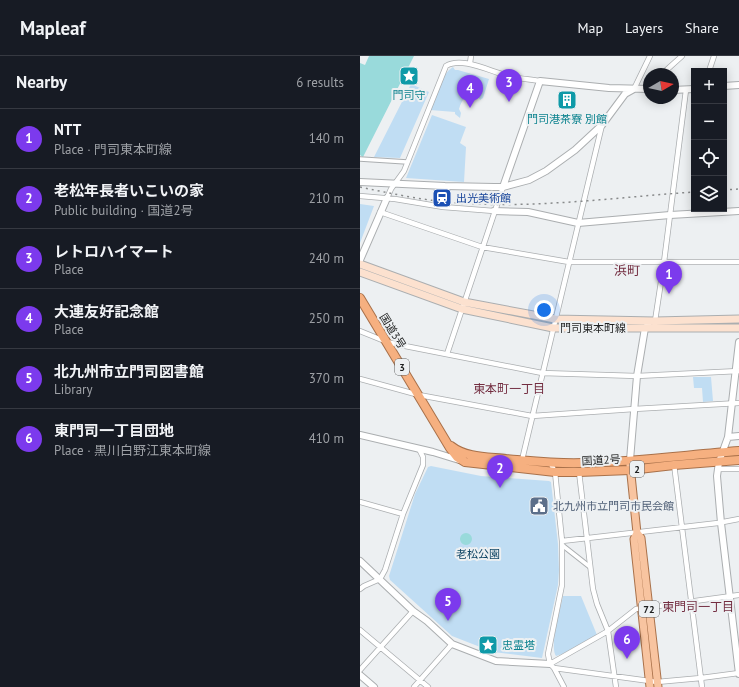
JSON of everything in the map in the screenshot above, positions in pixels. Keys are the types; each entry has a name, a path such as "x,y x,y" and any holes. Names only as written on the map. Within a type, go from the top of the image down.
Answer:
{"highway":[{"name":"国道3号","path":"360,298 453,453 466,458"},
{"name":"国道3号","path":"444,437 453,448 466,458"},
{"name":"国道2号","path":"466,458 555,472 579,472 630,470 722,452 739,451"},
{"name":"国道2号","path":"466,458 562,463 630,460 673,461 719,466 739,460"}],"main road":[{"name":"門司東本町線","path":"360,264 463,306 555,319 654,321 739,319"},
{"name":"門司東本町線","path":"360,272 463,306 553,328 739,328"},
{"name":"72","path":"630,460 637,532 634,540 645,607 654,684"}],"street":[{"path":"470,63 471,56"},
{"path":"360,182 503,187 529,180 546,171 575,150 602,125 625,94 634,89 650,56"},
{"path":"669,68 682,56"},
{"path":"710,68 714,56"},
{"path":"360,260 386,198 404,171 446,66 460,61 510,77 579,86 643,89"},
{"path":"447,354 494,211 540,81"},
{"path":"727,86 739,85"},
{"path":"679,90 691,89"},
{"path":"630,460 637,376 645,328 654,321 664,262 686,90"},
{"path":"522,460 602,125"},
{"path":"360,159 407,162"},
{"path":"360,196 386,198 443,208 528,212 578,223 739,211"},
{"path":"380,212 482,247 569,262 739,262"},
{"path":"360,331 387,342 542,373 637,376 737,372"},
{"path":"360,561 413,611 427,621 452,644 496,661 552,666 654,684 739,673 718,491 719,466 722,452 728,437 731,403 737,372 739,342"},
{"path":"360,379 419,395 532,416 739,403"},
{"path":"361,436 466,458"},
{"path":"728,437 739,436"},
{"path":"360,589 380,579 385,570 403,514 423,465 423,457 419,448"},
{"path":"433,452 453,453"},
{"path":"673,461 702,687"},
{"path":"550,462 555,472 562,543 562,585 548,654 552,666 564,687"},
{"path":"555,472 562,463"},
{"path":"719,466 739,469"},
{"path":"579,472 593,589 597,604 608,631 616,687"},
{"path":"360,502 403,514"},
{"path":"562,543 637,532 721,523 739,518"},
{"path":"562,543 590,567"},
{"path":"552,666 608,631 636,609 739,595"},
{"path":"360,670 413,611"},
{"path":"360,630 428,687"},
{"path":"414,687 452,644"},
{"path":"360,675 374,687"}],"green space":[{"path":"453,67 455,70 489,79 483,98 480,100 476,93 463,100 459,109 461,113 460,118 455,114 455,112 430,110 442,80"},
{"path":"411,84 429,92 400,158 374,157"},
{"path":"432,115 466,127 460,143 466,147 464,182 406,178"},
{"path":"360,204 374,206 360,243"},
{"path":"693,377 711,377 713,401 703,402 702,388 694,388"},
{"name":"老松公園","path":"431,466 481,476 551,482 558,544 559,570 558,585 542,658 493,652 452,636 390,580 389,576 415,494 428,467"},
{"path":"563,596 581,596 597,635 556,656 554,644"}],"shaded area":[{"path":"369,56 414,56 363,157 360,155 360,63 365,65"},
{"path":"464,533 468,533 472,539 468,545 464,545 460,541 460,537"}],"railway":[{"path":"360,187 431,200 502,205 557,203 691,192"},
{"path":"727,190 739,189"}],"place":[{"name":"門司守","path":"409,76"},
{"name":"門司港茶寮 別館","path":"567,100"},
{"name":"レトロハイマート","path":"509,102"},
{"name":"大連友好記念館","path":"470,108"},
{"name":"出光美術館","path":"442,198"},
{"name":"NTT","path":"669,294"},
{"name":"老松年長者いこいの家","path":"500,488"},
{"name":"北九州市立門司市民会館","path":"539,506"},
{"name":"北九州市立門司図書館","path":"448,621"},
{"name":"忠霊塔","path":"488,645"},
{"name":"東門司一丁目団地","path":"627,659"}],"district":[{"name":"浜町","path":"627,270"},
{"name":"東本町一丁目","path":"509,388"},
{"name":"東門司一丁目","path":"698,606"}]}
